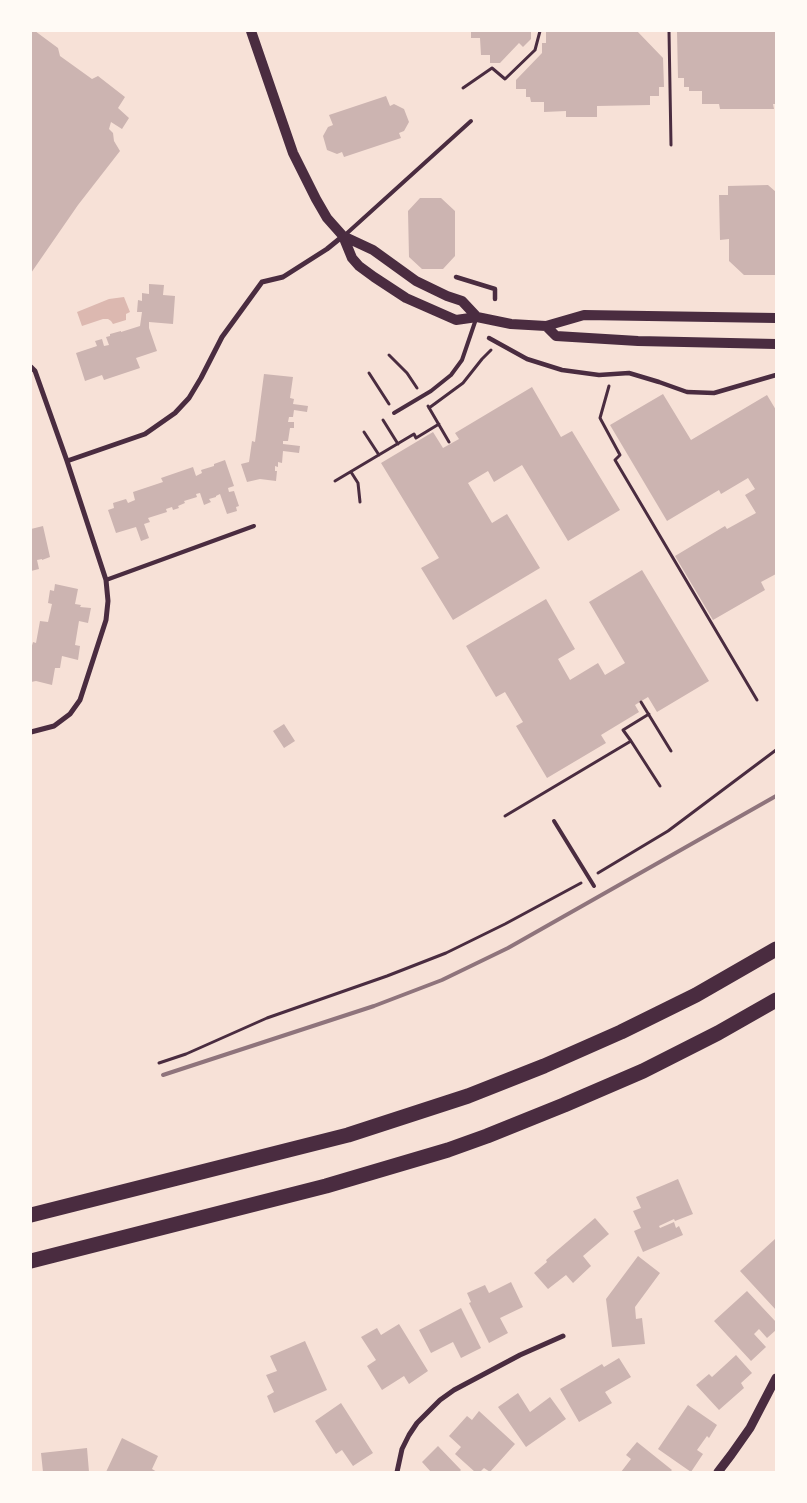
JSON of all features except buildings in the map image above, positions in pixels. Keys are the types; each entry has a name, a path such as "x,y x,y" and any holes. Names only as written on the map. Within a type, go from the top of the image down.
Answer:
{"highway":[{"path":"31,1215 333,1139 468,1096 544,1066 621,1032 696,995 776,949"},
{"path":"31,1261 326,1186 487,1136 564,1106 643,1071 718,1033 776,1000"}],"main road":[{"path":"251,31 286,134 301,171 327,218 343,236 352,258 359,266 406,298 456,320 477,317 511,324 546,326 584,315 776,318"},
{"path":"343,236 373,250 416,281 462,301 477,317"},
{"path":"546,326 556,336 638,341 776,344"}],"street":[{"path":"67,461 145,434 175,413 188,398 222,338 262,282 284,277 327,249 343,236"},
{"path":"456,277 495,289 495,298"},
{"path":"489,338 527,359 562,370 602,375 629,373 687,392 714,393 776,375"},
{"path":"31,367 35,371 67,461 106,580 108,601 106,620 80,700 70,714 54,726 31,732"},
{"path":"397,1472 402,1449 409,1435 417,1423 440,1400 454,1390 520,1355 563,1336"},
{"path":"718,1472 750,1428 776,1378"}],"lane":[{"path":"343,236 471,121"},
{"path":"394,413 446,380 462,360 477,317"},
{"path":"106,580 254,526"},
{"path":"554,821 594,886"}],"path":[{"path":"464,88 492,68 505,79 535,50 540,31"},
{"path":"669,31 671,145"},
{"path":"389,355 407,373 449,442"},
{"path":"369,373 394,413"},
{"path":"602,375 609,386 600,418 620,455 615,460 757,700"},
{"path":"383,420 398,444"},
{"path":"335,481 414,434 416,438 439,424"},
{"path":"364,432 379,455"},
{"path":"351,472 358,483 360,502"},
{"path":"641,702 672,751"},
{"path":"649,714 623,730 660,786"},
{"path":"505,816 631,741"},
{"path":"159,1063 186,1054 267,1018 446,953 505,924 589,878 668,831 776,750"}],"shaded area":[{"path":"124,297 130,312 126,314 126,320 113,324 108,319 103,319 82,326 77,312 109,299"}],"railway":[{"path":"163,1075 374,1006 442,980 508,948 776,796"}]}
